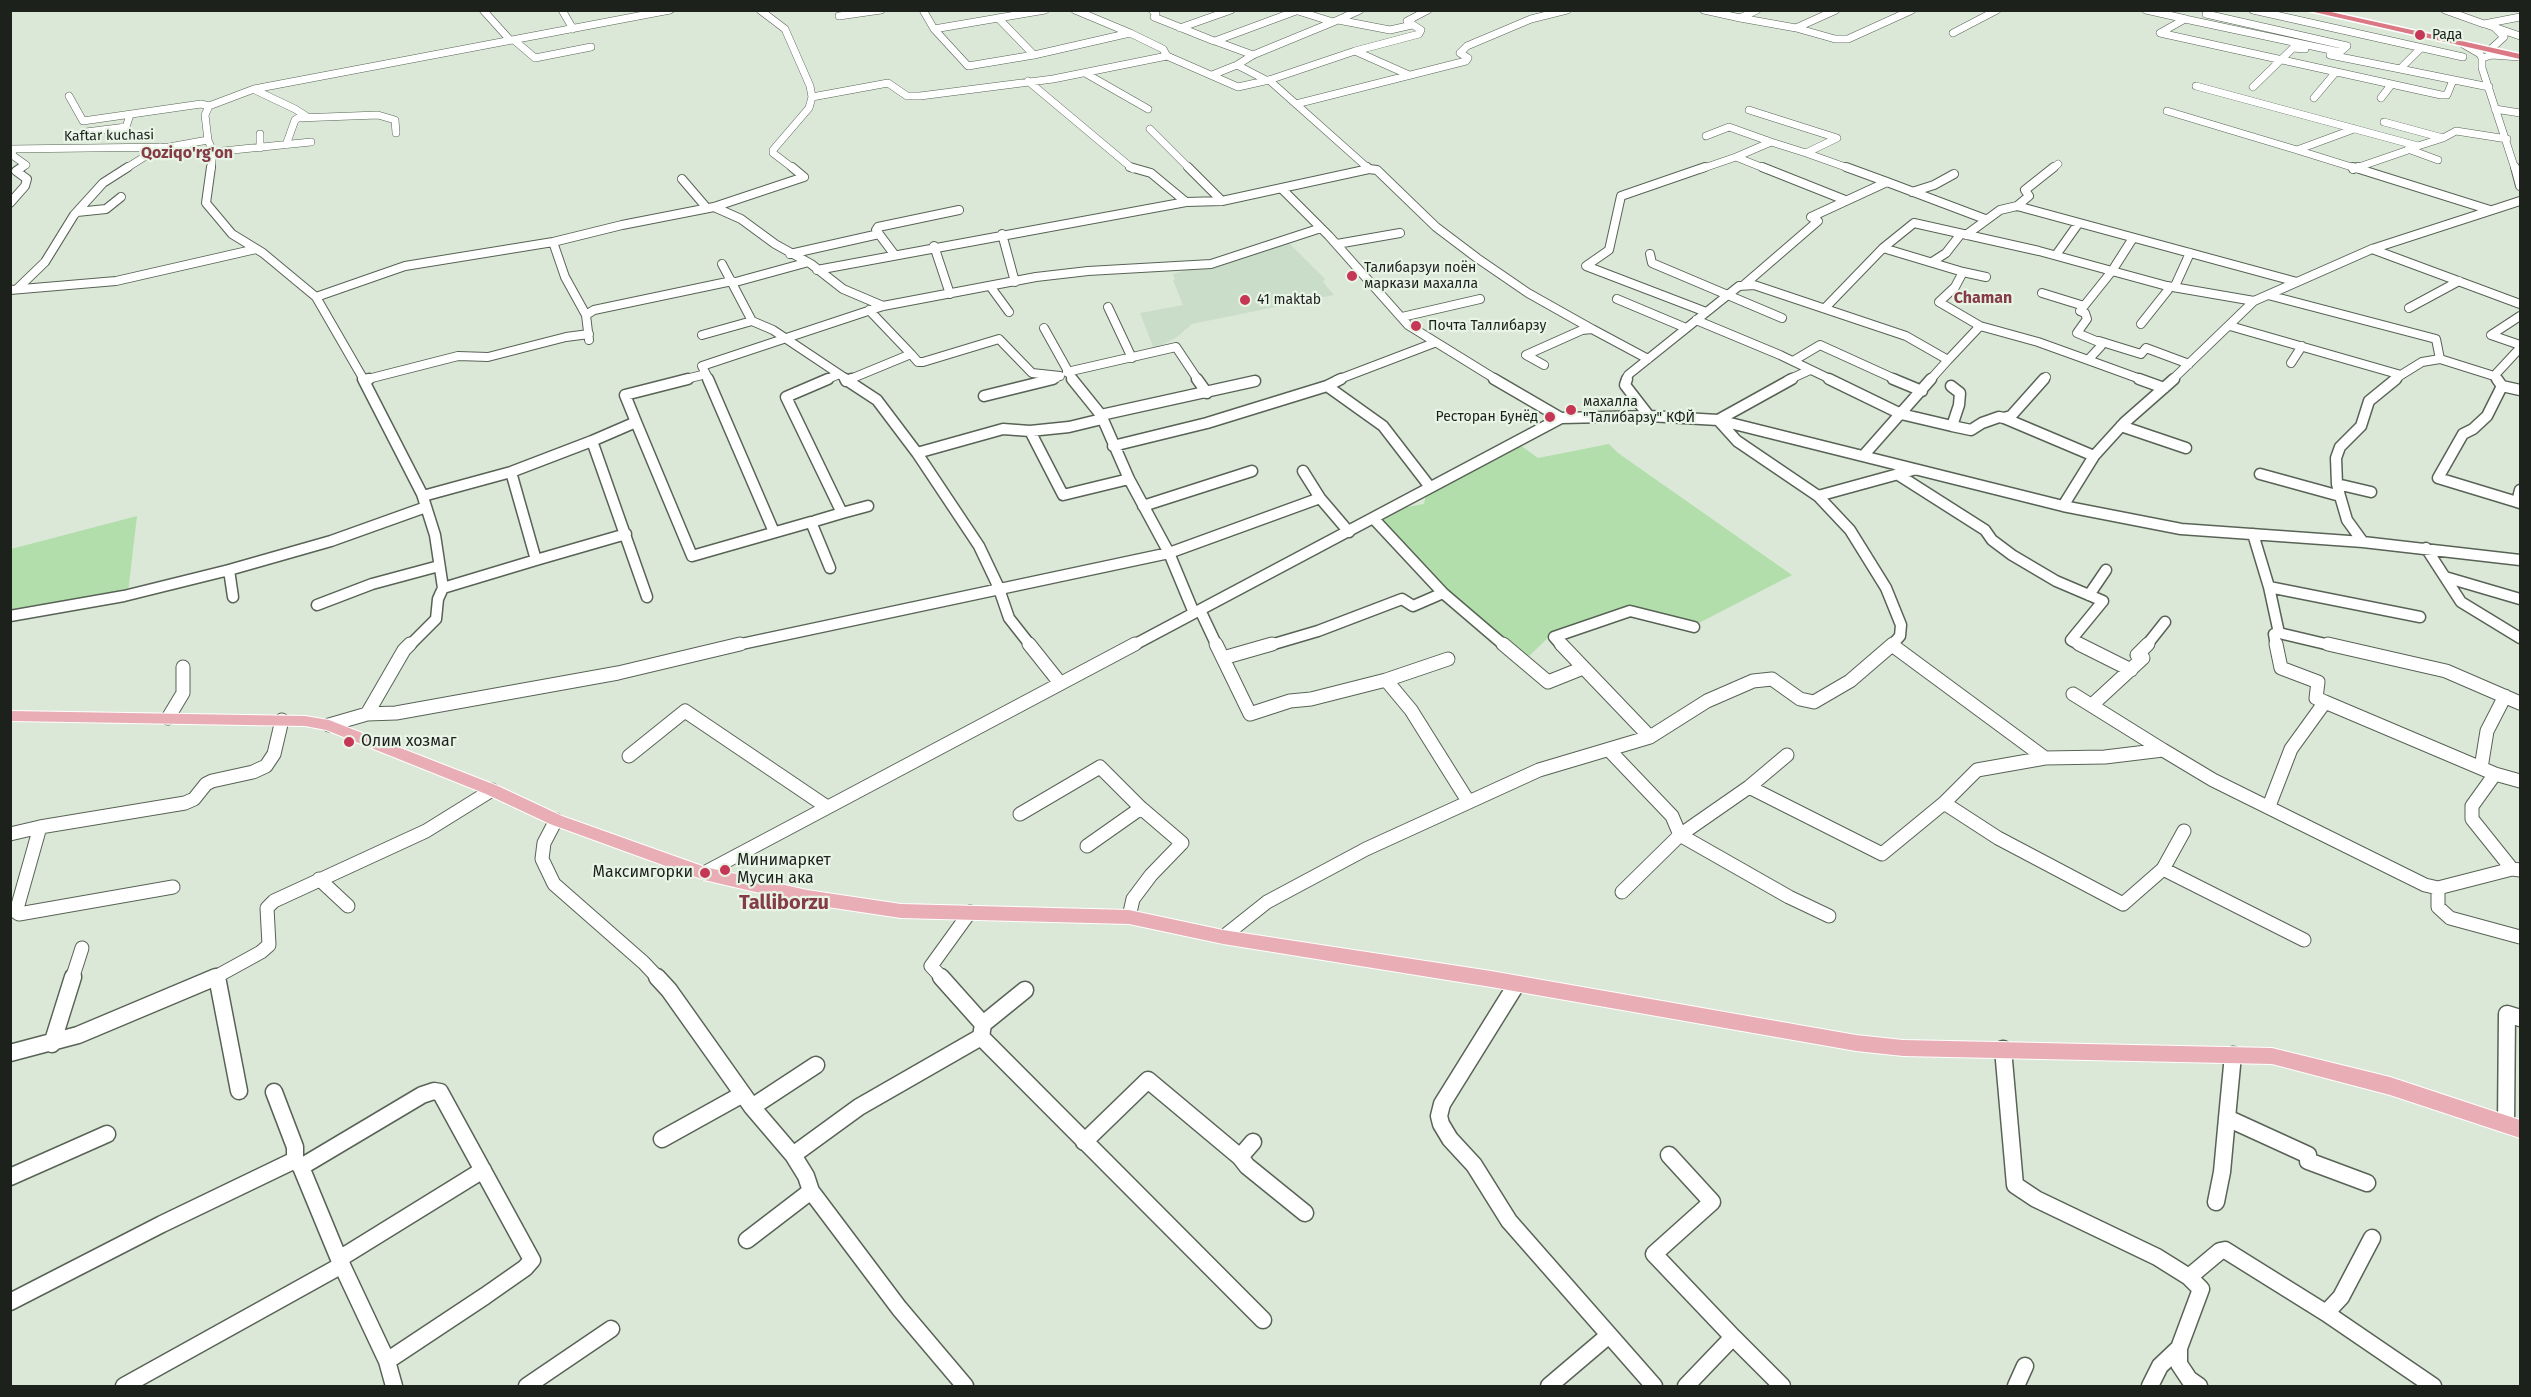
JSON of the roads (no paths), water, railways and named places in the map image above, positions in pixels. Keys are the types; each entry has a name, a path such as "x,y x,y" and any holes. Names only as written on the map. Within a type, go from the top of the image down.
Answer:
{"highway":[{"path":"2309,10 2492,48 2520,56"},
{"path":"2321,10 2338,16 2520,56"}],"main road":[{"path":"10,716 282,720 329,725 492,790 556,820 704,873 807,897 901,911 1129,917 1223,937 1856,1043 1904,1048 2272,1056 2390,1086 2513,1127"}],"street":[{"path":"483,10 512,40 535,58 591,47"},
{"path":"562,10 573,29"},
{"path":"616,10 621,19"},
{"path":"69,96 83,121 201,104 209,106 252,90 670,10"},
{"path":"316,297 405,266 552,242 710,207 804,177 773,153 773,150 809,108 812,97 785,29 760,10"},
{"path":"839,16 882,10"},
{"path":"923,10 934,29 968,66 1034,55 1130,33"},
{"path":"934,29 1045,10"},
{"path":"1075,10 1163,49 1167,56"},
{"path":"1152,10 1156,14 1154,17 1253,55"},
{"path":"1180,28 1231,10"},
{"path":"1212,75 1237,65 1253,55 1360,10"},
{"path":"812,97 888,83 911,97 1085,73 1167,56 1238,87 1419,34 1421,30 1407,20 1428,10"},
{"path":"1296,104 1466,61 1468,58 1460,51 1467,46 1531,18 1567,10"},
{"path":"1704,10 1796,28 1835,39 1848,39 1912,10"},
{"path":"1740,18 1757,10"},
{"path":"1796,28 1836,10"},
{"path":"1953,33 1997,10"},
{"path":"2146,10 2340,52 2361,34"},
{"path":"2218,10 2185,19 2160,33 2446,96 2453,80"},
{"path":"2253,10 2463,57"},
{"path":"2445,10 2520,36"},
{"path":"1214,41 1295,11 1335,21 1390,30 1412,25"},
{"path":"2206,14 2347,46"},
{"path":"2484,24 2520,17"},
{"path":"998,18 1034,55"},
{"path":"2492,48 2504,37 2494,27"},
{"path":"2463,44 2480,54 2482,58 2482,68 2511,151 2520,186"},
{"path":"2253,87 2296,48 2489,87"},
{"path":"2400,69 2421,48"},
{"path":"1355,51 1409,75"},
{"path":"2482,58 2492,55 2520,56"},
{"path":"1237,65 1267,80 1369,169"},
{"path":"1085,73 1148,109"},
{"path":"2314,98 2335,73"},
{"path":"1028,81 1123,162 1134,170 1151,173 1186,202"},
{"path":"2381,98 2391,85"},
{"path":"2196,86 2418,146"},
{"path":"252,90 259,91 295,109 306,116 303,118"},
{"path":"209,106 205,115 208,140 213,152 206,203 232,234 256,249 316,297 364,380 424,502 435,535 443,588 438,599 436,619 404,650 367,714"},
{"path":"2495,109 2520,113"},
{"path":"1749,110 1837,138 1806,153"},
{"path":"2167,111 2490,210"},
{"path":"286,145 295,120 303,118 358,114 378,116 395,120 396,133"},
{"path":"86,132 126,127 130,115"},
{"path":"2384,122 2444,138"},
{"path":"1706,136 1729,127 1985,219"},
{"path":"1150,129 1222,201"},
{"path":"2296,150 2354,129"},
{"path":"2353,169 2444,138 2456,131 2507,139"},
{"path":"260,134 260,148"},
{"name":"Kaftar kuchasi","path":"12,149 160,147 208,140"},
{"path":"213,152 311,142"},
{"path":"1706,312 1586,266 1609,250 1621,196 1736,157 1771,142"},
{"path":"14,290 45,262 77,212 103,183 160,147"},
{"path":"10,203 25,186 27,179 16,171 28,166 12,155 12,149"},
{"path":"2408,149 2438,160"},
{"path":"2511,151 2520,153"},
{"path":"1736,157 1845,200"},
{"path":"1932,262 1946,253 1963,235 1985,219 2000,210 2017,206 2029,195 2025,190 2058,164"},
{"path":"817,270 934,246 1186,202 1222,201 1369,169 1377,170 1436,226 1528,293 1648,359"},
{"path":"1912,192 1934,185 1954,174"},
{"path":"682,179 710,207 741,219 843,289 867,302 883,306"},
{"path":"1649,416 1625,385 1625,380 1726,296 1745,284 1818,221 1811,217 1887,182"},
{"path":"1282,189 1337,244 1408,325 1434,343 1561,418"},
{"path":"77,212 106,209 122,197"},
{"path":"2063,506 2094,456 2121,426 2254,302 2372,249 2520,201"},
{"path":"2017,206 2297,282"},
{"path":"894,254 876,228 959,210"},
{"path":"1825,308 1883,248 1914,223 2056,255 2171,286 2254,302"},
{"path":"2056,255 2078,224"},
{"path":"774,532 731,428 702,366 883,306 1088,271 1211,264 1321,228"},
{"path":"1337,244 1400,233"},
{"path":"790,254 879,234"},
{"path":"1002,234 1015,282"},
{"path":"2133,238 2112,271 2080,311 2085,313 2087,319 2077,333 2141,354 2146,348 2189,364"},
{"path":"364,380 458,356 488,357 566,337 589,337 586,315 565,277 552,242"},
{"path":"934,246 950,294"},
{"path":"1883,248 1986,277"},
{"path":"14,290 116,281 256,249"},
{"path":"2372,249 2520,304"},
{"path":"2141,324 2171,286 2190,253"},
{"path":"1650,254 1652,263 1782,318"},
{"path":"586,315 607,306 732,282 805,263"},
{"path":"722,264 752,321"},
{"path":"1963,272 1955,287 1939,302 1980,326 2038,342 2164,388"},
{"path":"2409,308 2459,281"},
{"path":"1745,284 1825,308 1913,339 1948,360"},
{"path":"990,286 1009,312"},
{"path":"2042,293 2085,306"},
{"path":"2268,295 2436,339 2440,358"},
{"path":"1402,317 1480,299"},
{"path":"1617,299 1686,328"},
{"path":"1108,307 1132,358"},
{"path":"869,310 918,362 999,339 1032,373 1065,374"},
{"path":"2494,376 2520,346 2491,335 2520,316"},
{"path":"1696,320 1793,361 1901,414 1971,430 1982,423 1999,417 2004,418 2094,456"},
{"path":"702,335 752,321 773,330 877,400 917,453 979,546 1009,618 1060,683"},
{"path":"1863,456 1980,326"},
{"path":"2230,326 2402,375"},
{"path":"1044,328 1065,374 1101,417 1129,479 1250,714 1290,701 1311,699 1386,680 1448,659"},
{"path":"1544,364 1526,355 1582,330 1592,329"},
{"path":"2088,360 2101,346 2099,341"},
{"path":"1113,446 1207,423 1327,386 1434,343"},
{"path":"1793,361 1820,345 1922,391"},
{"path":"2291,363 2302,346"},
{"path":"984,396 1176,347 1207,393"},
{"path":"842,513 786,397 911,354"},
{"path":"2363,542 2347,520 2337,484 2336,458 2340,447 2361,426 2369,401 2422,362 2440,358 2494,376 2502,386 2520,390"},
{"path":"1718,420 1774,387 1810,370"},
{"path":"706,374 625,395 692,556 811,522 830,568"},
{"path":"2004,418 2011,416 2046,377"},
{"path":"917,453 1003,429 1030,431 1069,427 1195,392 1207,393 1255,381"},
{"path":"1327,386 1383,426 1430,487"},
{"path":"1951,386 1960,393 1959,405 1952,426"},
{"path":"2502,386 2487,416 2473,429 2463,434 2438,478 2519,502 2520,490"},
{"path":"704,873 1561,418 1649,416 1718,420 2063,506 2181,529 2363,542 2520,560"},
{"path":"1223,937 1267,902 1366,849 1539,770 1650,737 1707,701 1761,679 1772,679 1800,699 1814,702 1850,681 1892,645 1900,636 1901,625 1886,588 1850,530 1818,496 1737,441 1718,420"},
{"path":"10,616 124,596 229,570 331,541 424,502 511,472 636,423"},
{"path":"2121,426 2186,448"},
{"path":"1030,431 1063,495 1129,479"},
{"path":"592,441 647,597"},
{"path":"1818,496 1914,469"},
{"path":"1143,506 1252,471"},
{"path":"1303,471 1320,498 1349,532"},
{"path":"511,472 536,560"},
{"path":"1897,474 1985,530 1992,540 2012,555 2056,581 2103,601 2072,640 2131,670"},
{"path":"2260,474 2340,496"},
{"path":"2337,484 2371,492"},
{"path":"329,725 367,714 375,716 407,711 618,673 701,652 1169,553 1320,498"},
{"path":"815,520 868,506"},
{"path":"1373,518 1443,593 1548,681 1583,668"},
{"path":"443,588 626,534"},
{"path":"2253,534 2270,588 2279,633"},
{"path":"2426,548 2461,602 2520,638"},
{"path":"317,605 372,584 439,566"},
{"path":"229,570 233,597"},
{"path":"2089,596 2106,570"},
{"path":"2445,577 2520,599"},
{"path":"2270,588 2420,617"},
{"path":"1223,658 1318,631 1402,599 1413,606 1443,593"},
{"path":"1650,737 1554,637 1630,611 1694,627"},
{"path":"2092,705 2143,658 2137,655 2155,637 2165,621"},
{"path":"2520,703 2446,671 2279,633 2274,634 2281,668 2318,682 2316,698 2495,774 2520,781"},
{"path":"1892,645 2045,758"},
{"path":"168,718 183,693 183,667"},
{"path":"1386,680 1411,710 1468,801"},
{"path":"2073,694 2213,780 2426,885 2438,888 2516,869 2472,819 2472,806 2495,774"},
{"path":"2481,768 2487,731 2505,696"},
{"path":"2269,806 2291,749 2325,702"},
{"path":"628,756 685,711 827,807"},
{"path":"10,834 185,803 194,799 206,784 212,781 253,772 267,766 274,754 282,720"},
{"path":"1609,750 1672,816 1679,835 1829,916"},
{"path":"1749,787 1882,854 1944,803 1977,770 2045,758 2105,757 2163,750"},
{"path":"1622,892 1679,835 1749,787 1787,755"},
{"path":"1020,814 1100,767 1141,808 1182,843 1151,875 1133,899 1129,917"},
{"path":"10,1053 52,1044 217,976 261,952 269,945 267,908 270,904 319,879 426,831 492,790"},
{"path":"1944,803 1998,838 2123,904 2163,869 2184,831"},
{"path":"1087,846 1141,808"},
{"path":"556,820 544,843 542,859 554,884 636,956 669,990 748,1100 793,1155 806,1176 811,1191 899,1308 964,1386"},
{"path":"40,827 16,912 19,914 173,887"},
{"path":"2163,869 2304,940"},
{"path":"319,879 348,906"},
{"path":"2438,888 2438,907 2450,918 2520,937"},
{"path":"970,912 931,966 982,1030 1084,1142 1263,1320"},
{"path":"52,1044 82,948"},
{"path":"217,976 239,1091"},
{"path":"1516,985 1442,1104 1439,1116 1441,1124 1450,1139 1474,1165 1509,1221 1654,1386"},
{"path":"793,1155 859,1107 982,1030 1025,990"},
{"path":"2513,1127 2507,1014 2520,1018"},
{"path":"2004,1050 2015,1185 2036,1199 2157,1257 2189,1277 2201,1289 2179,1348 2179,1364 2189,1379 2199,1386"},
{"path":"2216,1202 2222,1172 2233,1055"},
{"path":"662,1139 748,1100 816,1065"},
{"path":"1084,1142 1148,1080 1305,1213"},
{"path":"10,1302 162,1224 298,1163 422,1095 437,1091 443,1094 532,1260 530,1265 387,1361"},
{"path":"274,1092 295,1147 298,1163 340,1262 387,1361 394,1386"},
{"path":"2227,1118 2308,1155 2308,1161 2367,1183"},
{"path":"10,1177 107,1134"},
{"path":"1240,1157 1254,1142"},
{"path":"1669,1155 1712,1202 1654,1254 1782,1386"},
{"path":"124,1386 340,1262 483,1170"},
{"path":"747,1240 811,1191"},
{"path":"2326,1313 2342,1297 2372,1238"},
{"path":"2189,1277 2220,1251 2225,1250 2326,1313 2433,1386"},
{"path":"527,1386 611,1329"},
{"path":"1549,1386 1609,1335"},
{"path":"1686,1386 1733,1337"},
{"path":"2150,1386 2160,1366 2179,1348"},
{"path":"2016,1386 2025,1366"}],"place":[{"name":"Рада","path":"2420,35"},
{"name":"Талибарзуи поён маркази махалла","path":"1352,276"},
{"name":"41 maktab","path":"1245,300"},
{"name":"Почта Таллибарзу","path":"1416,326"},
{"name":"махалла \"Талибарзу\" КФЙ","path":"1571,410"},
{"name":"Ресторан Бунёд","path":"1550,417"},
{"name":"Олим хозмаг","path":"349,742"},
{"name":"Минимаркет Мусин ака","path":"725,870"},
{"name":"Максимгорки","path":"705,873"}],"district":[{"name":"Qoziqo'rg'on","path":"187,154"},
{"name":"Chaman","path":"1983,299"},
{"name":"Talliborzu","path":"784,903"}]}
